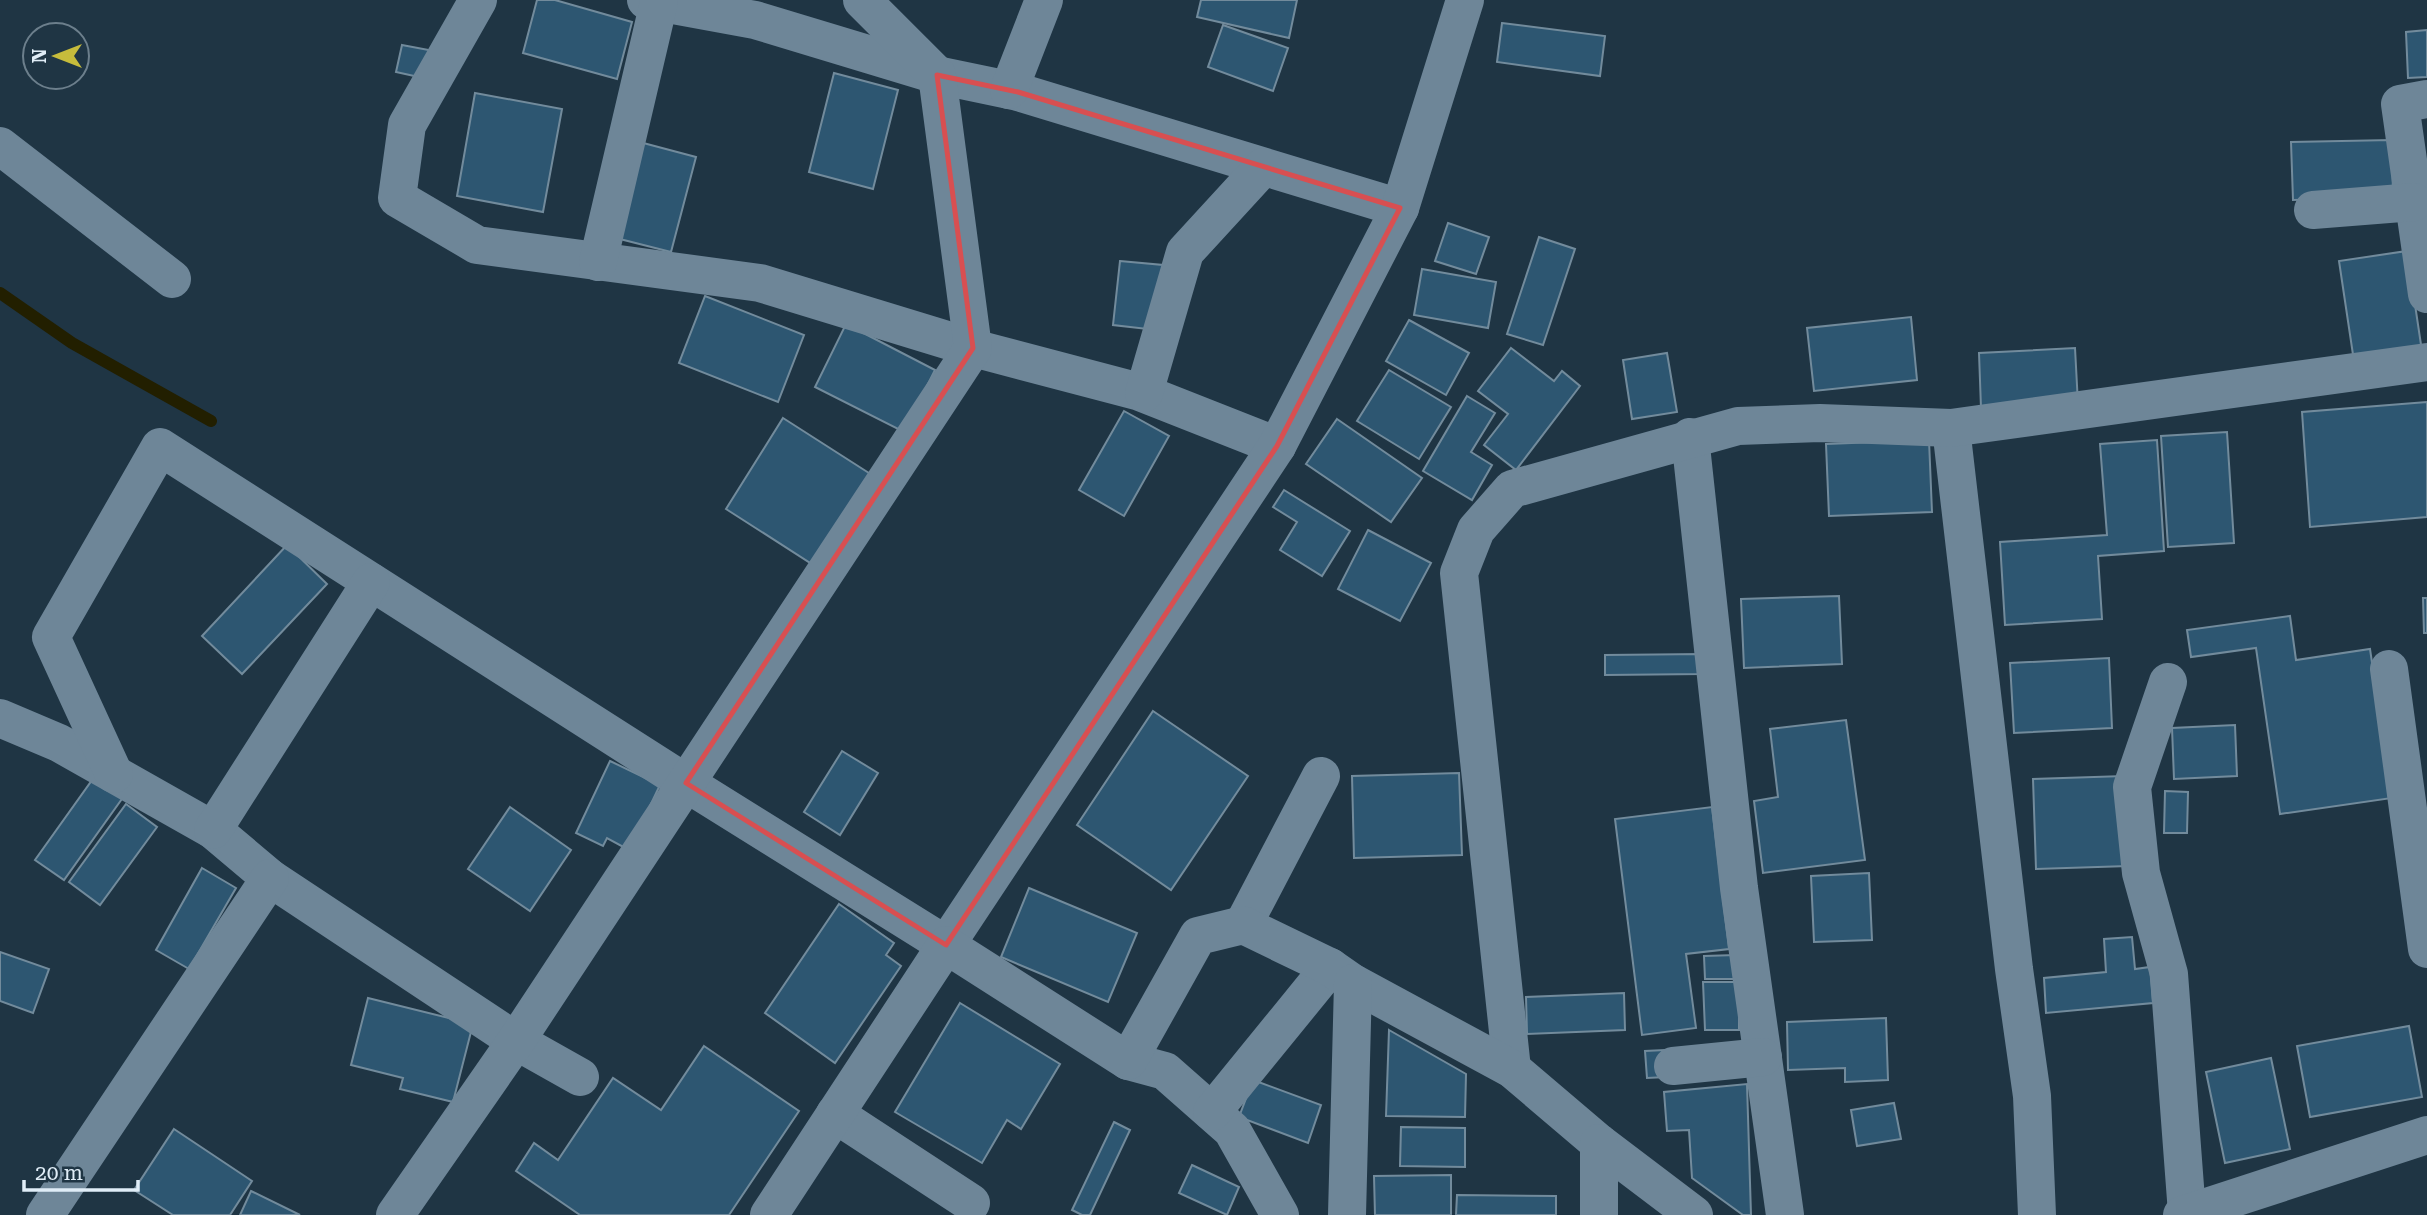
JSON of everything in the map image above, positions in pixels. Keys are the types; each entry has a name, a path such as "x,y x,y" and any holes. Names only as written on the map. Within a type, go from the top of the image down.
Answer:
{"street":[{"path":"478,0 407,125 397,198 477,245 760,283 973,348 1144,393 1277,446"},
{"path":"395,1215 516,1041 973,348 937,75 862,0"},
{"path":"1009,90 1044,0"},
{"path":"769,1215 1277,446 1399,208 1465,0"},
{"path":"598,262 653,1 755,20 937,75 1009,90 1399,208"},
{"path":"2427,99 2400,104 2427,294"},
{"path":"0,146 172,279"},
{"path":"1144,393 1185,252 1263,167"},
{"path":"2313,210 2414,202"},
{"path":"1512,1069 1460,573 1476,530 1512,489 1738,426 1820,422 1951,428 2427,362"},
{"path":"1951,428 2014,969 2032,1096 2037,1215"},
{"path":"1690,438 1739,888 1785,1215"},
{"path":"114,774 51,637 160,447 1128,1061 1165,1071 1232,1130 1280,1215"},
{"path":"213,830 371,582"},
{"path":"2389,669 2427,949"},
{"path":"2168,682 2132,787 2141,873 2169,974 2185,1214 2427,1135"},
{"path":"1,720 59,743 213,830 270,878 516,1041 580,1077"},
{"path":"1243,925 1321,776"},
{"path":"45,1215 270,878"},
{"path":"1128,1061 1198,936 1243,925 1342,975 1512,1069 1599,1143 1694,1215"},
{"path":"1212,1112 1342,975"},
{"path":"1342,975 1347,1215"},
{"path":"1673,1066 1763,1057"},
{"path":"835,1114 971,1203"},
{"path":"1599,1143 1599,1215"}],"highlighted area":[{"path":"937,75 1018,92 1400,208 1277,446 946,945 686,783 973,348"}],"building":[{"path":"537,0 555,0 632,22 617,79 523,53"},
{"path":"1201,0 1297,0 1289,38 1197,17"},
{"path":"1502,23 1605,36 1600,76 1497,62"},
{"path":"1223,25 1288,48 1273,91 1208,67"},
{"path":"2427,30 2427,77 2408,78 2406,32"},
{"path":"402,45 434,51 428,79 396,72"},
{"path":"834,73 898,90 873,189 809,172"},
{"path":"475,93 562,109 543,212 457,196"},
{"path":"632,140 696,157 671,252 608,236"},
{"path":"2392,140 2393,197 2293,200 2291,142"},
{"path":"1448,223 1489,237 1476,274 1435,261"},
{"path":"1539,237 1575,249 1543,345 1507,334"},
{"path":"2407,251 2423,358 2355,368 2339,261"},
{"path":"1120,261 1163,265 1156,330 1113,325"},
{"path":"1422,269 1496,282 1488,328 1414,315"},
{"path":"705,296 804,335 778,402 679,363"},
{"path":"1911,317 1917,380 1814,391 1807,328"},
{"path":"1409,320 1469,353 1446,395 1386,361"},
{"path":"846,324 935,370 904,432 815,387"},
{"path":"1511,348 1554,381 1562,371 1580,386 1516,470 1484,445 1508,414 1478,391"},
{"path":"2075,348 2078,404 1981,408 1979,353"},
{"path":"1667,353 1677,412 1632,419 1623,360"},
{"path":"1389,370 1451,407 1419,459 1357,421"},
{"path":"1467,396 1495,413 1471,452 1492,465 1472,500 1423,471"},
{"path":"2427,402 2427,517 2310,527 2302,412"},
{"path":"1124,411 1169,436 1124,516 1079,490"},
{"path":"783,418 872,475 815,566 726,509"},
{"path":"1337,419 1422,478 1391,522 1306,464"},
{"path":"2227,432 2234,543 2168,547 2161,436"},
{"path":"1929,440 1932,512 1829,516 1826,444"},
{"path":"2157,440 2164,551 2098,556 2102,619 2005,625 2000,542 2107,535 2100,444"},
{"path":"1284,490 1350,531 1322,576 1280,550 1297,522 1273,507"},
{"path":"1368,530 1431,563 1400,621 1338,589"},
{"path":"287,545 327,584 242,674 202,636"},
{"path":"1839,596 1842,664 1744,668 1741,599"},
{"path":"2423,598 2427,598 2427,633 2424,633"},
{"path":"2290,616 2296,660 2370,649 2392,798 2280,814 2256,648 2191,657 2187,630"},
{"path":"1703,654 1703,674 1605,675 1605,655"},
{"path":"2109,658 2112,728 2014,733 2010,663"},
{"path":"1153,711 1248,776 1171,890 1077,825"},
{"path":"1846,720 1865,860 1763,873 1754,801 1778,797 1770,729"},
{"path":"2235,725 2237,776 2174,779 2172,728"},
{"path":"842,751 878,773 840,835 804,812"},
{"path":"610,761 660,785 629,850 607,838 603,846 576,833"},
{"path":"1459,773 1462,855 1354,858 1352,776"},
{"path":"95,776 124,796 64,880 35,860"},
{"path":"2124,776 2128,866 2036,869 2033,779"},
{"path":"2165,791 2188,792 2187,833 2164,833"},
{"path":"126,804 157,827 100,905 69,882"},
{"path":"510,807 571,850 530,911 468,869"},
{"path":"1712,807 1729,949 1686,954 1696,1028 1642,1035 1615,819"},
{"path":"202,868 236,888 189,969 156,950"},
{"path":"1869,873 1872,940 1814,942 1811,876"},
{"path":"1029,888 1137,933 1108,1002 1001,957"},
{"path":"839,904 894,943 886,955 901,966 835,1063 765,1013"},
{"path":"2132,937 2135,969 2150,967 2153,1003 2046,1013 2044,978 2106,972 2104,939"},
{"path":"0,952 49,969 33,1013 0,1001"},
{"path":"1736,955 1736,979 1705,979 1704,956"},
{"path":"1703,982 1739,982 1739,1030 1705,1030"},
{"path":"1624,993 1625,1030 1527,1034 1526,997"},
{"path":"368,998 473,1024 453,1102 400,1089 403,1078 351,1065"},
{"path":"960,1003 1060,1064 1021,1129 1007,1120 982,1163 895,1112"},
{"path":"1886,1018 1888,1080 1845,1082 1845,1068 1788,1070 1787,1022"},
{"path":"2409,1026 2422,1097 2310,1117 2297,1046"},
{"path":"1389,1030 1466,1074 1465,1117 1386,1116"},
{"path":"704,1046 799,1111 729,1215 580,1215 516,1171 534,1143 558,1160 613,1078 661,1110"},
{"path":"1665,1050 1666,1077 1647,1078 1645,1051"},
{"path":"2271,1058 2290,1149 2225,1163 2206,1072"},
{"path":"1253,1080 1321,1105 1308,1143 1239,1117"},
{"path":"1747,1084 1751,1215 1743,1215 1692,1178 1689,1130 1667,1131 1664,1092"},
{"path":"1894,1103 1901,1139 1857,1146 1851,1110"},
{"path":"1114,1122 1130,1130 1090,1215 1082,1215 1072,1210"},
{"path":"1401,1127 1465,1128 1465,1167 1400,1166"},
{"path":"174,1129 252,1181 230,1215 173,1215 134,1190"},
{"path":"1192,1165 1239,1187 1227,1215 1179,1193"},
{"path":"1451,1175 1451,1215 1375,1215 1374,1176"},
{"path":"251,1191 300,1215 240,1215"},
{"path":"1457,1195 1556,1196 1556,1215 1456,1215"}],"waterway":[{"path":"0,293 72,343 211,421"}]}
